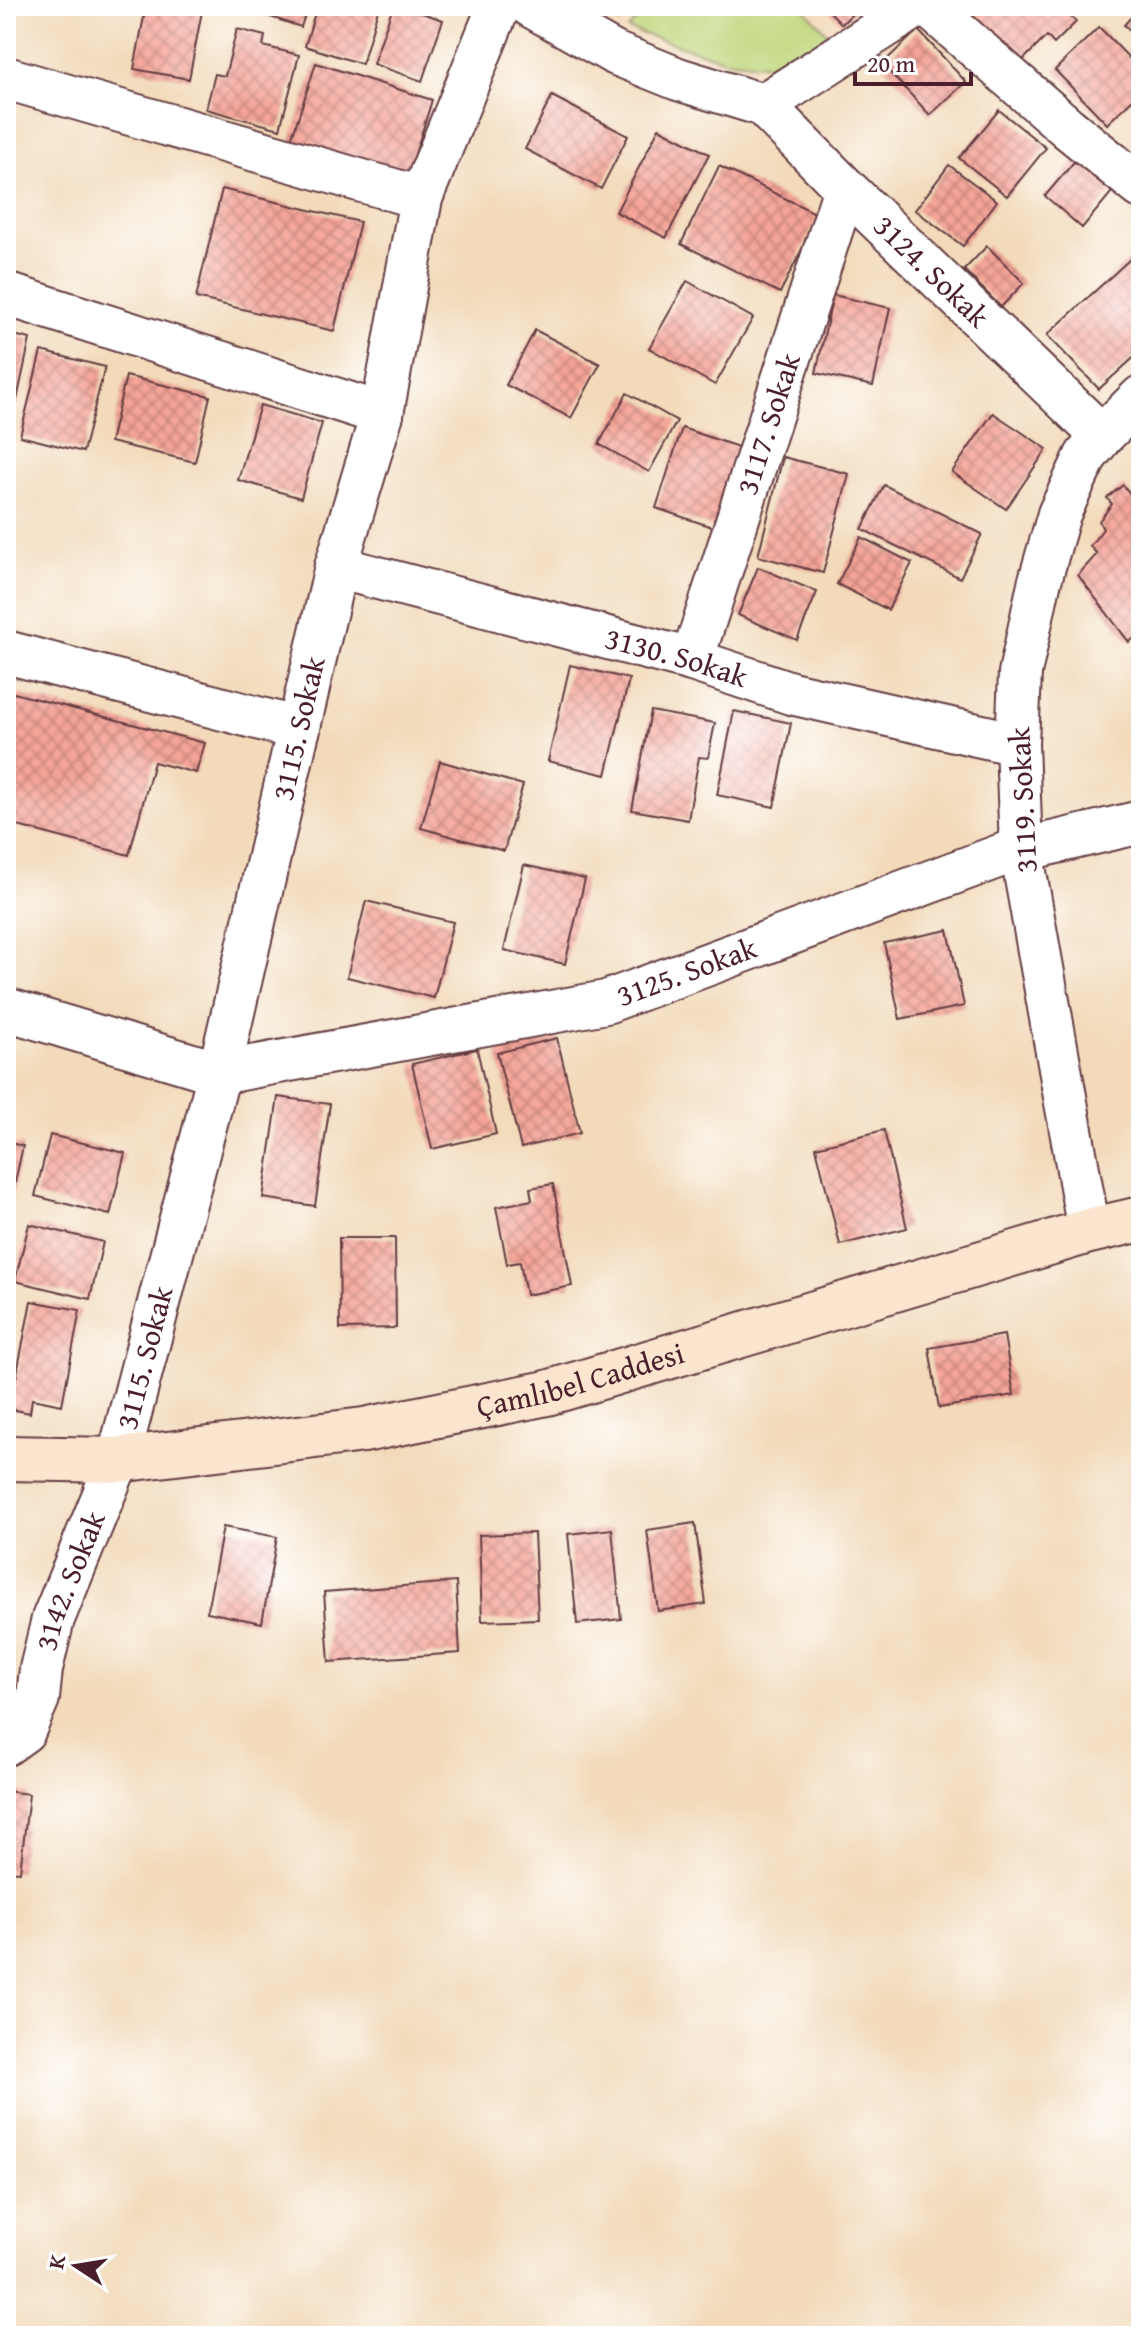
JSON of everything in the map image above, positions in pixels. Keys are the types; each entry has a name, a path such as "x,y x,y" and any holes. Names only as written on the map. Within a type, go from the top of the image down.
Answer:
{"street":[{"name":"3115. Sokak","path":"118,1460 219,1073 336,567 382,414 421,198 499,6"},
{"path":"531,6 614,53 678,79 763,105 917,6"},
{"path":"928,6 1141,187"},
{"path":"6,78 421,198"},
{"name":"3124. Sokak","path":"763,105 1102,436"},
{"name":"3117. Sokak","path":"692,660 845,188"},
{"path":"6,294 382,414"},
{"name":"3119. Sokak","path":"1089,1231 1021,850 1017,744 1020,673 1039,584 1059,514 1086,456 1141,397"},
{"name":"3130. Sokak","path":"336,567 692,660 791,693 1017,744"},
{"path":"6,652 299,729"},
{"name":"3125. Sokak","path":"219,1073 606,1002 1021,850 1141,822"},
{"path":"6,1009 219,1073"},
{"name":"Çamlıbel Caddesi","path":"6,1458 118,1460 364,1430 547,1393 1089,1231 1141,1219"},
{"name":"3142. Sokak","path":"6,1744 24,1731 38,1698 41,1669 53,1619 118,1460"}],"green space":[{"path":"650,6 802,6 834,40 788,67 725,60 628,29"}],"building":[{"path":"146,6 203,6 189,79 134,69"},
{"path":"237,6 308,6 301,27"},
{"path":"317,6 379,6 362,64 305,46"},
{"path":"393,6 443,20 422,81 373,64"},
{"path":"600,6 629,6 617,20"},
{"path":"824,6 860,6 842,24"},
{"path":"979,6 1059,6 1076,22 1054,44 1047,36 1017,66 968,18"},
{"path":"1141,6 1141,41 1124,25"},
{"path":"1099,27 1141,70 1141,91 1107,124 1055,70"},
{"path":"237,29 265,36 263,46 299,55 280,129 206,109 215,74 225,76"},
{"path":"918,30 966,82 930,115 882,64"},
{"path":"316,63 432,100 406,183 289,146"},
{"path":"552,96 628,136 601,189 525,149"},
{"path":"999,110 1046,148 1007,196 959,158"},
{"path":"659,128 709,154 666,238 616,212"},
{"path":"1079,156 1116,187 1082,228 1045,196"},
{"path":"949,165 997,201 963,246 915,210"},
{"path":"719,166 819,215 780,293 681,244"},
{"path":"222,189 360,222 334,331 196,298"},
{"path":"987,246 1024,283 1001,307 964,270"},
{"path":"1141,249 1141,351 1099,389 1047,335"},
{"path":"687,281 753,318 715,385 649,348"},
{"path":"833,295 890,308 873,386 816,373"},
{"path":"535,330 600,364 571,418 506,385"},
{"path":"6,333 30,339 14,414 6,413"},
{"path":"41,351 105,367 83,452 20,436"},
{"path":"126,376 210,396 195,462 110,442"},
{"path":"627,393 677,421 649,472 599,444"},
{"path":"260,405 322,423 301,498 238,480"},
{"path":"993,413 1047,449 1006,509 952,472"},
{"path":"682,428 741,448 715,528 656,508"},
{"path":"783,457 849,474 823,573 758,556"},
{"path":"884,485 982,534 960,578 862,529"},
{"path":"1123,485 1141,507 1141,633 1129,642 1078,575 1097,554 1090,546 1103,529 1099,521 1112,504 1107,498"},
{"path":"861,537 912,563 888,610 837,584"},
{"path":"758,567 817,592 797,640 738,615"},
{"path":"570,665 629,679 606,775 548,761"},
{"path":"6,691 205,743 196,773 154,762 129,855 6,823"},
{"path":"651,711 715,723 708,758 699,757 688,820 632,810"},
{"path":"734,711 791,723 774,807 717,795"},
{"path":"440,761 523,785 504,851 421,828"},
{"path":"524,865 585,879 565,964 504,950"},
{"path":"366,901 453,922 434,998 347,977"},
{"path":"948,930 964,1006 900,1019 884,943"},
{"path":"557,1038 580,1133 521,1148 497,1053"},
{"path":"477,1049 496,1134 432,1149 412,1064"},
{"path":"278,1097 330,1104 315,1206 263,1198"},
{"path":"884,1130 907,1228 840,1245 816,1147"},
{"path":"50,1135 125,1153 110,1215 35,1196"},
{"path":"6,1142 23,1146 10,1205 6,1204"},
{"path":"553,1184 572,1286 526,1295 520,1262 507,1264 496,1207 532,1200 530,1188"},
{"path":"29,1224 103,1242 90,1299 15,1281"},
{"path":"339,1238 395,1238 396,1328 340,1329"},
{"path":"31,1301 80,1310 62,1405 32,1399 30,1413 10,1409"},
{"path":"1004,1335 1014,1395 939,1408 929,1348"},
{"path":"695,1523 706,1604 658,1611 647,1530"},
{"path":"223,1527 277,1537 262,1623 207,1612"},
{"path":"612,1529 621,1619 577,1624 568,1534"},
{"path":"534,1533 538,1619 482,1621 479,1535"},
{"path":"456,1582 460,1653 329,1662 324,1592"},
{"path":"6,1791 29,1794 20,1872 6,1871"}]}
